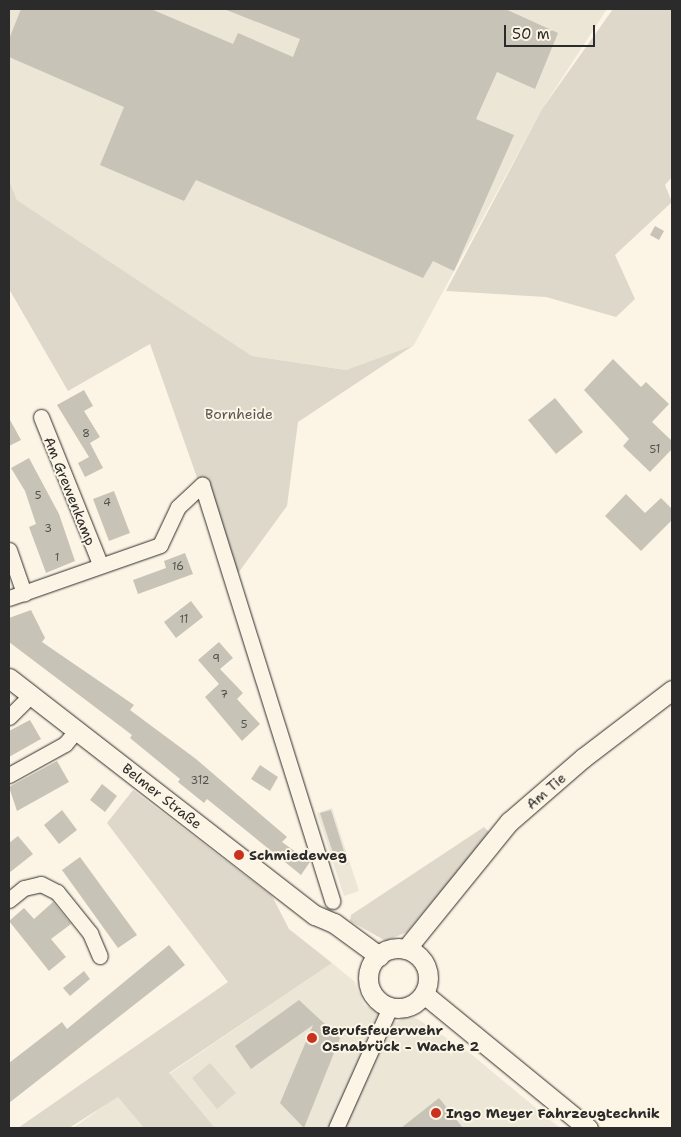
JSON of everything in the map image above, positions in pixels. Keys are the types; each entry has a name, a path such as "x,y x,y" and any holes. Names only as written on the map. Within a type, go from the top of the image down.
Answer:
{"street":[{"name":"Am Grewenkamp","path":"41,417 100,564"},
{"path":"9,598 100,564 160,545 178,507 202,486 332,901"},
{"path":"9,550 24,593"},
{"name":"Belmer Straße","path":"9,678 315,915 325,930 375,961"},
{"name":"Am Tie","path":"412,952 438,912 509,822 583,758 672,690"},
{"path":"9,717 31,695"},
{"path":"9,775 65,744 76,731"},
{"path":"9,900 24,888 41,884 57,892 90,933 100,956"},
{"path":"396,948 412,952 428,978 420,998 400,1008 385,1004 369,985 375,961 396,948"},
{"path":"420,998 588,1128"},
{"path":"336,1128 371,1042 371,1030 385,1004"}],"shaded area":[{"path":"9,9 607,9 542,109 414,345 346,370 252,356 17,200 9,180"},
{"path":"332,808 359,891 344,896 317,813"},
{"path":"332,963 354,981 364,1005 397,1022 406,1017 416,1018 471,1054 560,1128 215,1128 169,1074"},
{"path":"118,1096 144,1128 73,1128"}],"green space":[{"path":"613,9 672,9 672,177 665,185 672,202 615,255 635,299 616,317 546,297 446,291 542,109"},
{"name":"Bornheide","path":"9,180 17,200 252,356 346,370 414,345 298,422 287,506 233,580 150,344 68,391 9,289"},
{"path":"133,790 272,896 289,929 332,963 169,1073 215,1128 144,1128 118,1097 69,1128 18,1128 228,982 107,823"},
{"path":"484,827 490,833 407,932 386,941 350,921 351,915"},
{"path":"210,1063 236,1093 217,1109 192,1078"}],"building":[{"path":"21,9 151,9 233,44 238,33 293,57 300,39 224,9 505,9 558,33 535,89 497,72 476,119 514,135 454,271 433,261 423,278 196,180 184,201 100,165 124,107 9,57 9,39"},
{"path":"655,226 664,231 659,240 650,235"},
{"path":"613,359 641,387 646,382 669,404 652,422 672,441 672,449 650,472 623,446 629,439 584,390"},
{"path":"84,390 93,406 84,411 100,437 90,443 103,468 85,477 78,463 89,457 57,405"},
{"path":"555,398 583,432 556,454 528,420"},
{"path":"9,418 21,440 9,446"},
{"path":"29,458 59,514 75,561 46,573 29,527 36,524 25,491 11,468"},
{"path":"114,491 130,533 109,541 93,499"},
{"path":"626,494 645,513 661,498 672,509 672,520 641,551 605,516"},
{"path":"185,553 193,574 138,594 133,580 166,568 164,561"},
{"path":"191,601 203,617 176,638 164,622"},
{"path":"31,610 45,638 42,642 134,705 130,710 196,759 287,837 282,842 310,862 301,875 207,799 204,803 178,782 180,779 130,738 132,735 9,642 9,618"},
{"path":"219,642 233,658 220,669 243,693 237,699 260,724 242,741 205,697 219,684 198,660"},
{"path":"30,720 41,739 9,757 9,731"},
{"path":"57,761 69,782 17,811 9,787"},
{"path":"260,765 278,777 270,791 251,779"},
{"path":"102,784 117,796 105,812 90,800"},
{"path":"62,810 77,830 59,844 44,825"},
{"path":"331,810 348,864 346,865 332,850 320,813"},
{"path":"18,836 33,854 9,873 9,843"},
{"path":"80,857 137,935 118,948 62,870"},
{"path":"53,902 71,924 51,939 66,957 49,971 9,921 24,908 34,919"},
{"path":"169,945 185,965 9,1103 9,1063 62,1022 67,1029"},
{"path":"84,971 90,979 70,996 63,988"},
{"path":"299,1000 340,1038 304,1128 280,1103 313,1025 251,1069 235,1046"},
{"name":"Ingo Meyer Fahrzeugtechnik","path":"439,1098 463,1128 401,1128"}],"place":[{"name":"Schmiedeweg","path":"239,855"},
{"name":"Berufsfeuerwehr Osnabrück - Wache 2","path":"312,1038"},
{"name":"Ingo Meyer Fahrzeugtechnik","path":"436,1113"}]}
